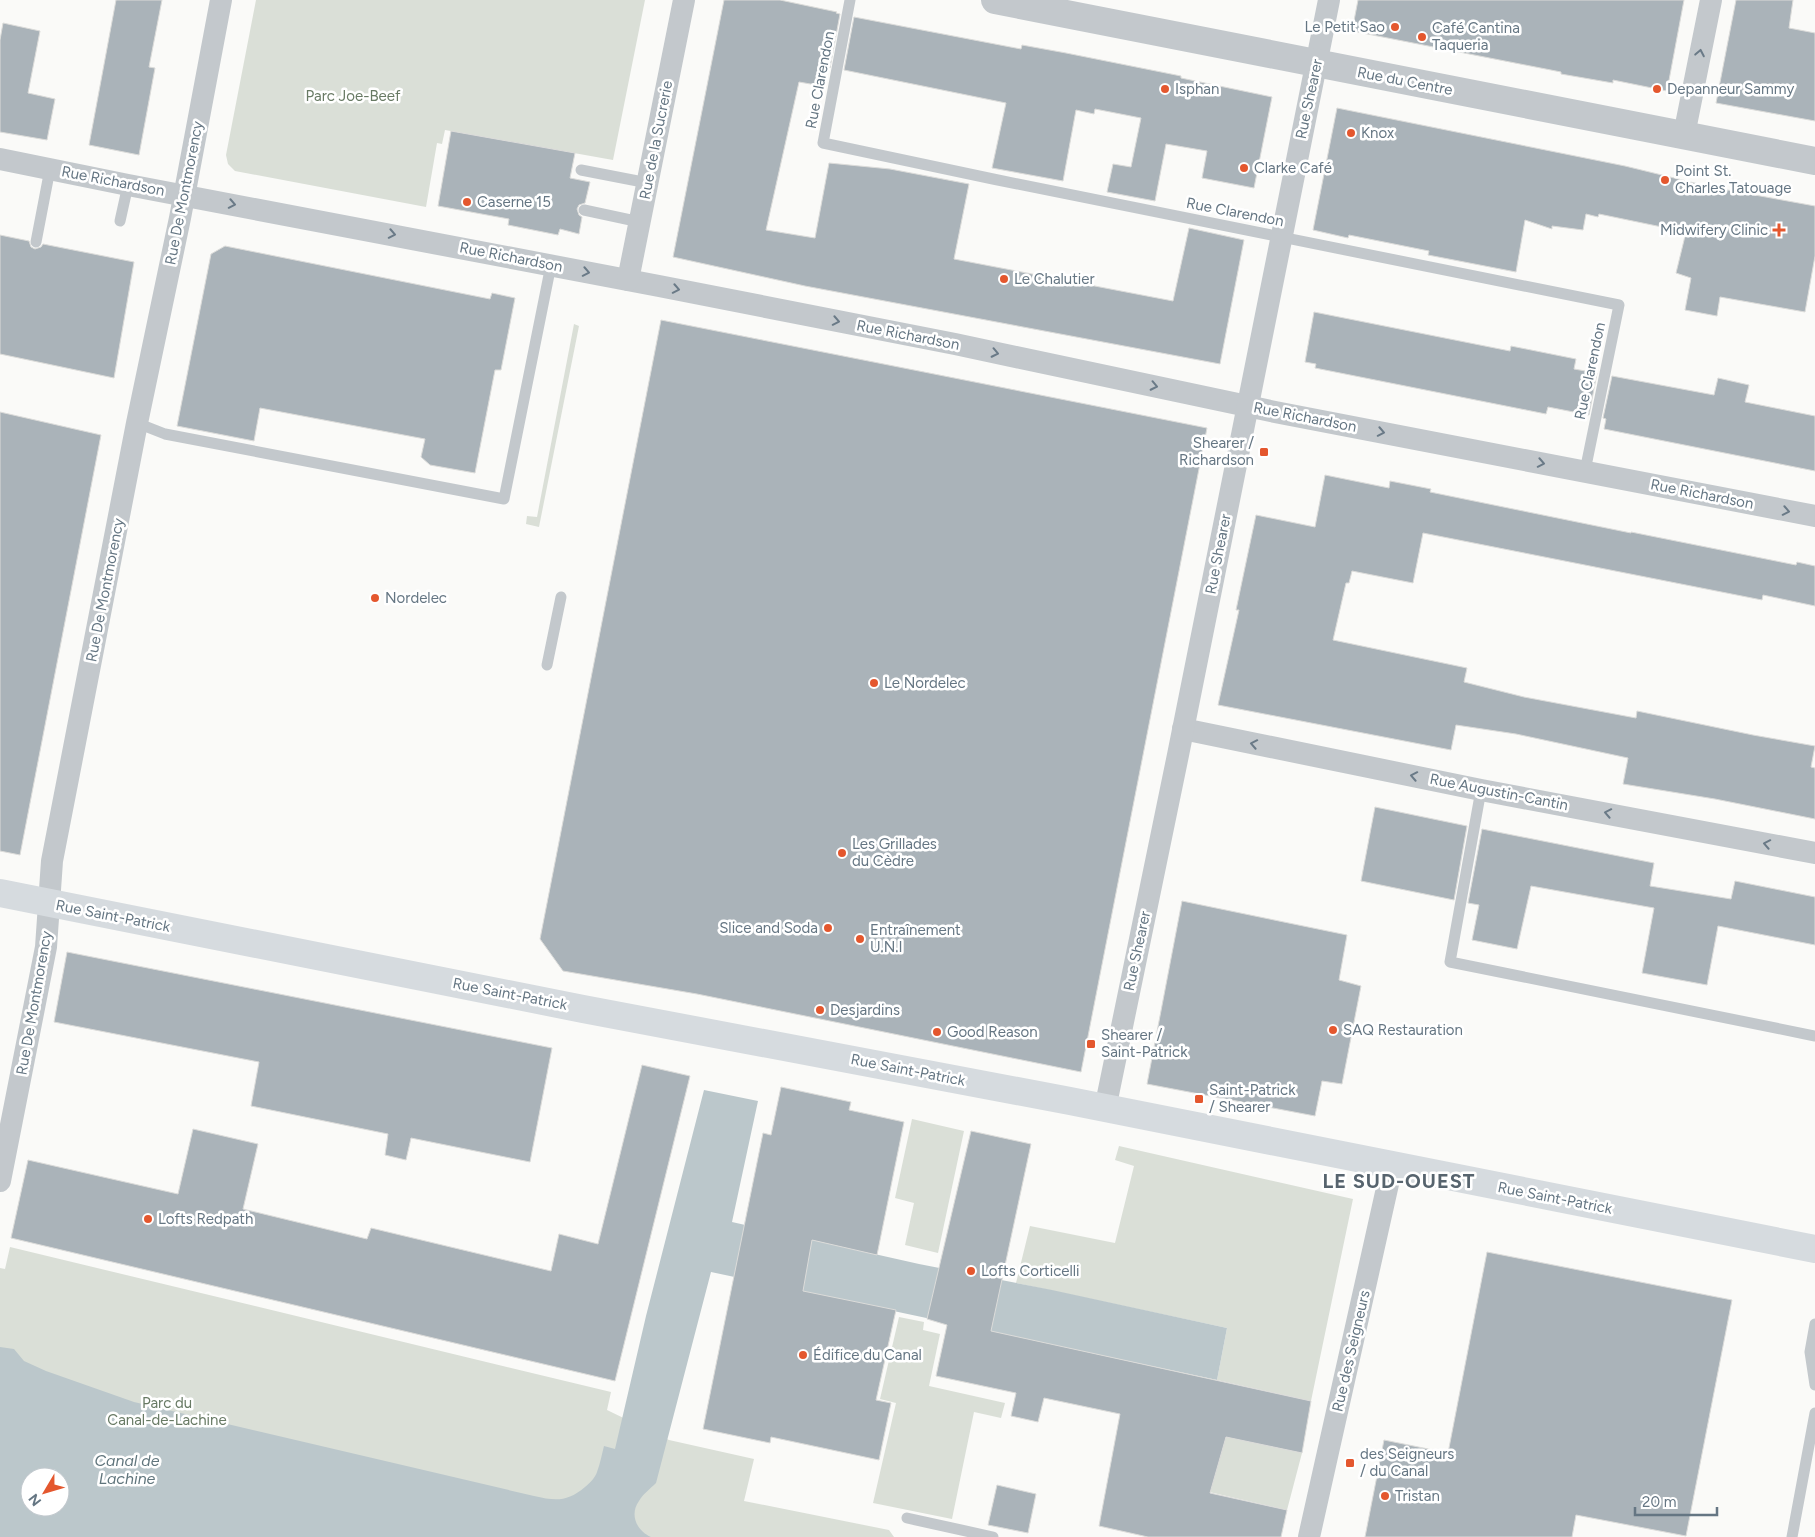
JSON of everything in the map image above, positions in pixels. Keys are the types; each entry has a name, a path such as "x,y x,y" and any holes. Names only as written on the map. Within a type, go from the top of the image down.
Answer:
{"main road":[{"name":"Rue Saint-Patrick","path":"0,893 583,1009 1105,1109 1815,1249"}],"street":[{"name":"Rue De Montmorency","path":"0,1181 46,947 52,861 221,0"},
{"name":"Rue de la Sucrerie","path":"628,280 684,0"},
{"name":"Rue du Centre","path":"994,0 1815,161"},
{"name":"Rue Shearer","path":"1105,1109 1329,0"},
{"path":"1684,135 1711,0"},
{"name":"Rue Richardson","path":"0,159 955,344 1248,405 1815,516"},
{"name":"Rue Augustin-Cantin","path":"1183,729 1481,790 1815,853"},
{"name":"Rue des Seigneurs","path":"1309,1537 1392,1166"}],"lane":[{"name":"Rue Clarendon","path":"850,0 823,143 1619,305 1585,471"},
{"path":"36,242 50,169"},
{"path":"581,170 648,183"},
{"path":"120,221 128,185"},
{"path":"584,210 640,222"},
{"path":"137,423 166,434 504,499 551,265"},
{"path":"547,665 562,598"},
{"path":"1481,790 1450,962 1815,1036"},
{"path":"1815,1324 1810,1352 1815,1385"},
{"path":"1792,1537 1815,1413"},
{"path":"907,1518 993,1537"}],"green space":[{"name":"Parc Joe-Beef","path":"256,0 645,0 613,160 445,130 442,144 437,143 426,207 235,171 228,164 226,155"},
{"path":"574,324 579,326 539,527 526,524 527,516 537,517"},
{"path":"912,1119 964,1131 938,1253 905,1245 914,1203 895,1198"},
{"path":"1119,1146 1353,1199 1311,1401 1217,1380 1227,1328 1016,1283 1030,1226 1115,1243 1134,1166 1115,1160"},
{"name":"Parc du Canal-de-Lachine","path":"10,1247 611,1392 607,1410 669,1440 754,1459 744,1501 889,1530 894,1537 0,1537 0,1268 5,1269"},
{"path":"899,1317 924,1322 923,1330 940,1334 929,1386 1005,1403 1001,1418 974,1412 952,1519 873,1503 896,1403 880,1399"},
{"path":"1226,1437 1302,1453 1287,1510 1153,1479 1219,1460"}],"water":[{"name":"Canal de Lachine","path":"704,1090 758,1101 732,1222 919,1264 1052,1290 1227,1328 1217,1380 711,1272 656,1483 636,1506 635,1517 638,1527 651,1537 0,1537 0,1347 14,1349 24,1361 46,1371 134,1402 549,1499 567,1498 579,1492 596,1474 604,1446 615,1449 646,1316"}],"building":[{"path":"116,0 162,0 149,67 155,68 139,155 89,145"},
{"path":"724,0 780,0 840,14 830,68 826,67 822,86 799,82 766,230 815,238 829,163 890,169 969,184 954,259 1173,301 1189,228 1244,240 1220,364 805,286 673,257"},
{"path":"1358,0 1684,0 1667,91 1613,80 1613,83 1561,74 1561,72 1352,31"},
{"path":"1736,0 1793,0 1789,28 1815,33 1815,121 1716,103"},
{"path":"854,17 1021,49 1022,45 1066,53 1181,76 1181,78 1272,97 1254,188 1202,178 1207,151 1166,144 1155,201 1107,192 1113,164 1131,167 1141,118 1095,109 1094,114 1076,110 1063,181 992,168 1006,103 844,70"},
{"path":"3,23 40,31 28,93 55,99 47,140 0,132 0,40"},
{"path":"1337,108 1625,166 1711,187 1815,206 1815,256 1805,312 1720,297 1717,316 1685,310 1691,278 1676,273 1686,232 1599,214 1598,217 1586,214 1583,230 1552,226 1552,229 1525,220 1516,272 1428,255 1429,251 1349,235 1348,238 1313,230"},
{"path":"451,131 575,153 570,178 590,182 585,203 579,205 577,209 582,217 579,234 560,229 558,235 508,225 509,219 438,206"},
{"path":"0,235 29,241 31,247 35,249 43,244 134,262 114,378 0,354"},
{"path":"225,246 490,299 492,293 515,298 501,370 495,370 475,473 430,465 421,457 425,439 260,408 254,441 177,426 211,254"},
{"path":"1314,312 1510,351 1511,346 1576,359 1574,369 1597,373 1589,415 1548,407 1546,414 1315,368 1316,364 1305,362"},
{"name":"Le Nordelec","path":"661,320 1207,428 1081,1072 697,994 563,971 540,939"},
{"path":"1612,376 1714,395 1718,378 1749,385 1745,402 1815,416 1815,471 1604,429 1606,419 1603,418"},
{"path":"0,412 101,435 20,855 0,851"},
{"path":"1325,475 1389,488 1390,481 1431,489 1430,492 1631,533 1796,565 1797,562 1815,566 1815,606 1763,595 1762,600 1423,533 1413,583 1352,571 1349,583 1346,583 1333,640 1467,668 1464,682 1524,697 1636,718 1637,711 1815,746 1811,767 1815,768 1815,819 1715,799 1623,784 1628,758 1516,734 1456,725 1451,750 1218,705 1239,610 1236,610 1256,515 1315,527"},
{"path":"1375,807 1467,826 1454,900 1361,881"},
{"path":"1482,829 1654,863 1650,886 1731,899 1735,881 1815,897 1815,945 1718,926 1707,985 1642,973 1654,908 1531,886 1517,949 1472,940 1479,905 1468,903"},
{"path":"1182,901 1347,935 1339,980 1361,986 1342,1084 1322,1081 1315,1116 1147,1084"},
{"path":"67,952 552,1048 530,1162 411,1138 406,1160 385,1155 388,1134 251,1106 259,1062 54,1022"},
{"name":"Lofts Redpath","path":"642,1065 690,1076 615,1381 11,1238 28,1160 178,1194 193,1129 258,1144 243,1209 367,1239 371,1228 551,1271 559,1234 598,1244"},
{"path":"781,1087 851,1102 849,1110 904,1122 877,1255 812,1240 803,1291 896,1310 876,1400 891,1403 879,1460 771,1437 770,1443 703,1429 763,1133 771,1135"},
{"name":"Lofts Corticelli","path":"971,1131 1031,1144 991,1331 1311,1401 1302,1453 1226,1437 1210,1493 1287,1510 1281,1537 1148,1537 1099,1526 1120,1414 1044,1398 1038,1422 1011,1416 1016,1393 936,1376 947,1325 927,1319"},
{"path":"1487,1252 1732,1300 1686,1536 1576,1515 1572,1537 1365,1537 1384,1440 1448,1453"},
{"path":"997,1485 1036,1494 1028,1533 988,1525"}],"place":[{"name":"Le Petit Sao","path":"1395,27"},
{"name":"Café Cantina Taqueria","path":"1422,37"},
{"name":"Isphan","path":"1165,89"},
{"name":"Depanneur Sammy","path":"1657,89"},
{"name":"Knox","path":"1351,133"},
{"name":"Clarke Café","path":"1244,168"},
{"name":"Point St. Charles Tatouage","path":"1665,180"},
{"name":"Caserne 15","path":"467,202"},
{"name":"Midwifery Clinic","path":"1779,230"},
{"name":"Le Chalutier","path":"1004,279"},
{"name":"Shearer / Richardson","path":"1264,452"},
{"name":"Nordelec","path":"375,598"},
{"name":"Le Nordelec","path":"874,683"},
{"name":"Les Grillades du Cèdre","path":"842,853"},
{"name":"Slice and Soda","path":"828,928"},
{"name":"Entraînement U.N.I","path":"860,939"},
{"name":"Desjardins","path":"820,1010"},
{"name":"SAQ Restauration","path":"1333,1030"},
{"name":"Good Reason","path":"937,1032"},
{"name":"Shearer / Saint-Patrick","path":"1091,1044"},
{"name":"Saint-Patrick / Shearer","path":"1199,1099"},
{"name":"Lofts Redpath","path":"148,1219"},
{"name":"Lofts Corticelli","path":"971,1271"},
{"name":"Édifice du Canal","path":"803,1355"},
{"name":"des Seigneurs / du Canal","path":"1350,1463"},
{"name":"Tristan","path":"1385,1496"}],"district":[{"name":"LE SUD-OUEST","path":"1399,1181"}]}
